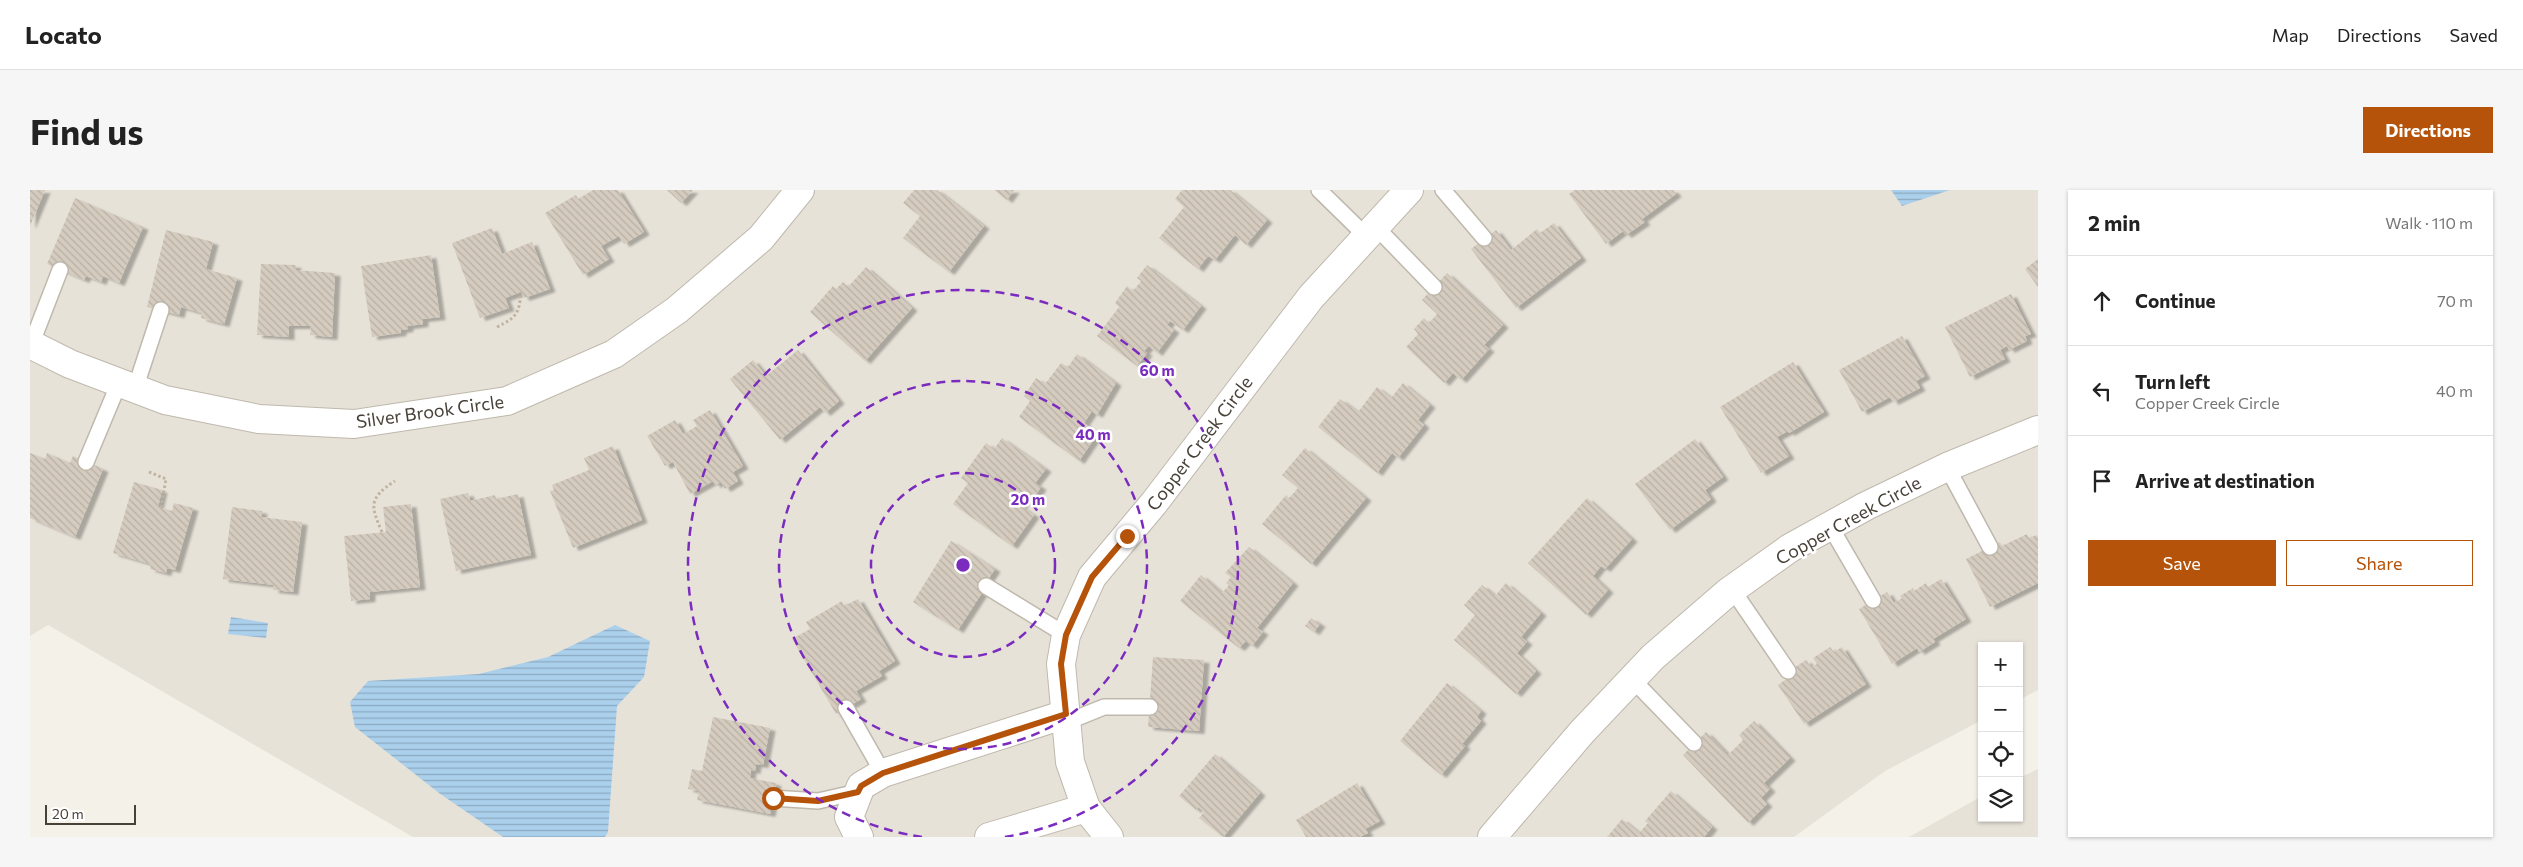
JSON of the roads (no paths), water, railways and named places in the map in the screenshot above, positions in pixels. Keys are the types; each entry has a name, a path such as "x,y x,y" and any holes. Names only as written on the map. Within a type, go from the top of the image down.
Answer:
{"street":[{"name":"Silver Brook Circle","path":"30,344 70,364 165,400 259,419 354,424 508,401 614,354 677,310 761,238 800,190"},
{"name":"Copper Creek Circle","path":"1109,837 1086,808 1070,762 1061,664 1066,635 1092,577 1154,503 1311,297 1408,190"},
{"name":"Copper Creek Circle","path":"1492,837 1582,732 1632,679 1666,644 1732,589 1790,548 1830,526 1948,467 2038,430"},
{"path":"859,837 849,817 858,792 861,786 883,773 1066,718"},
{"path":"989,837 1086,808"}],"lane":[{"path":"1320,190 1371,231 1434,287"},
{"path":"1443,190 1484,238"},
{"path":"30,344 60,270"},
{"path":"86,462 127,386 161,310"},
{"path":"1948,467 1990,547"},
{"path":"1830,526 1873,600"},
{"path":"986,586 1066,635"},
{"path":"1732,589 1788,671"},
{"path":"1632,679 1694,743"},
{"path":"1066,718 1104,706 1150,707"},
{"path":"846,708 883,773"},
{"path":"773,798 818,801 858,792"}],"water":[{"path":"1891,190 1950,190 1902,206"},
{"path":"231,617 268,623 266,638 228,634"},
{"path":"615,625 650,641 644,677 617,706 608,832 605,837 503,837 439,793 355,727 350,702 368,681 479,674 548,657"}]}
